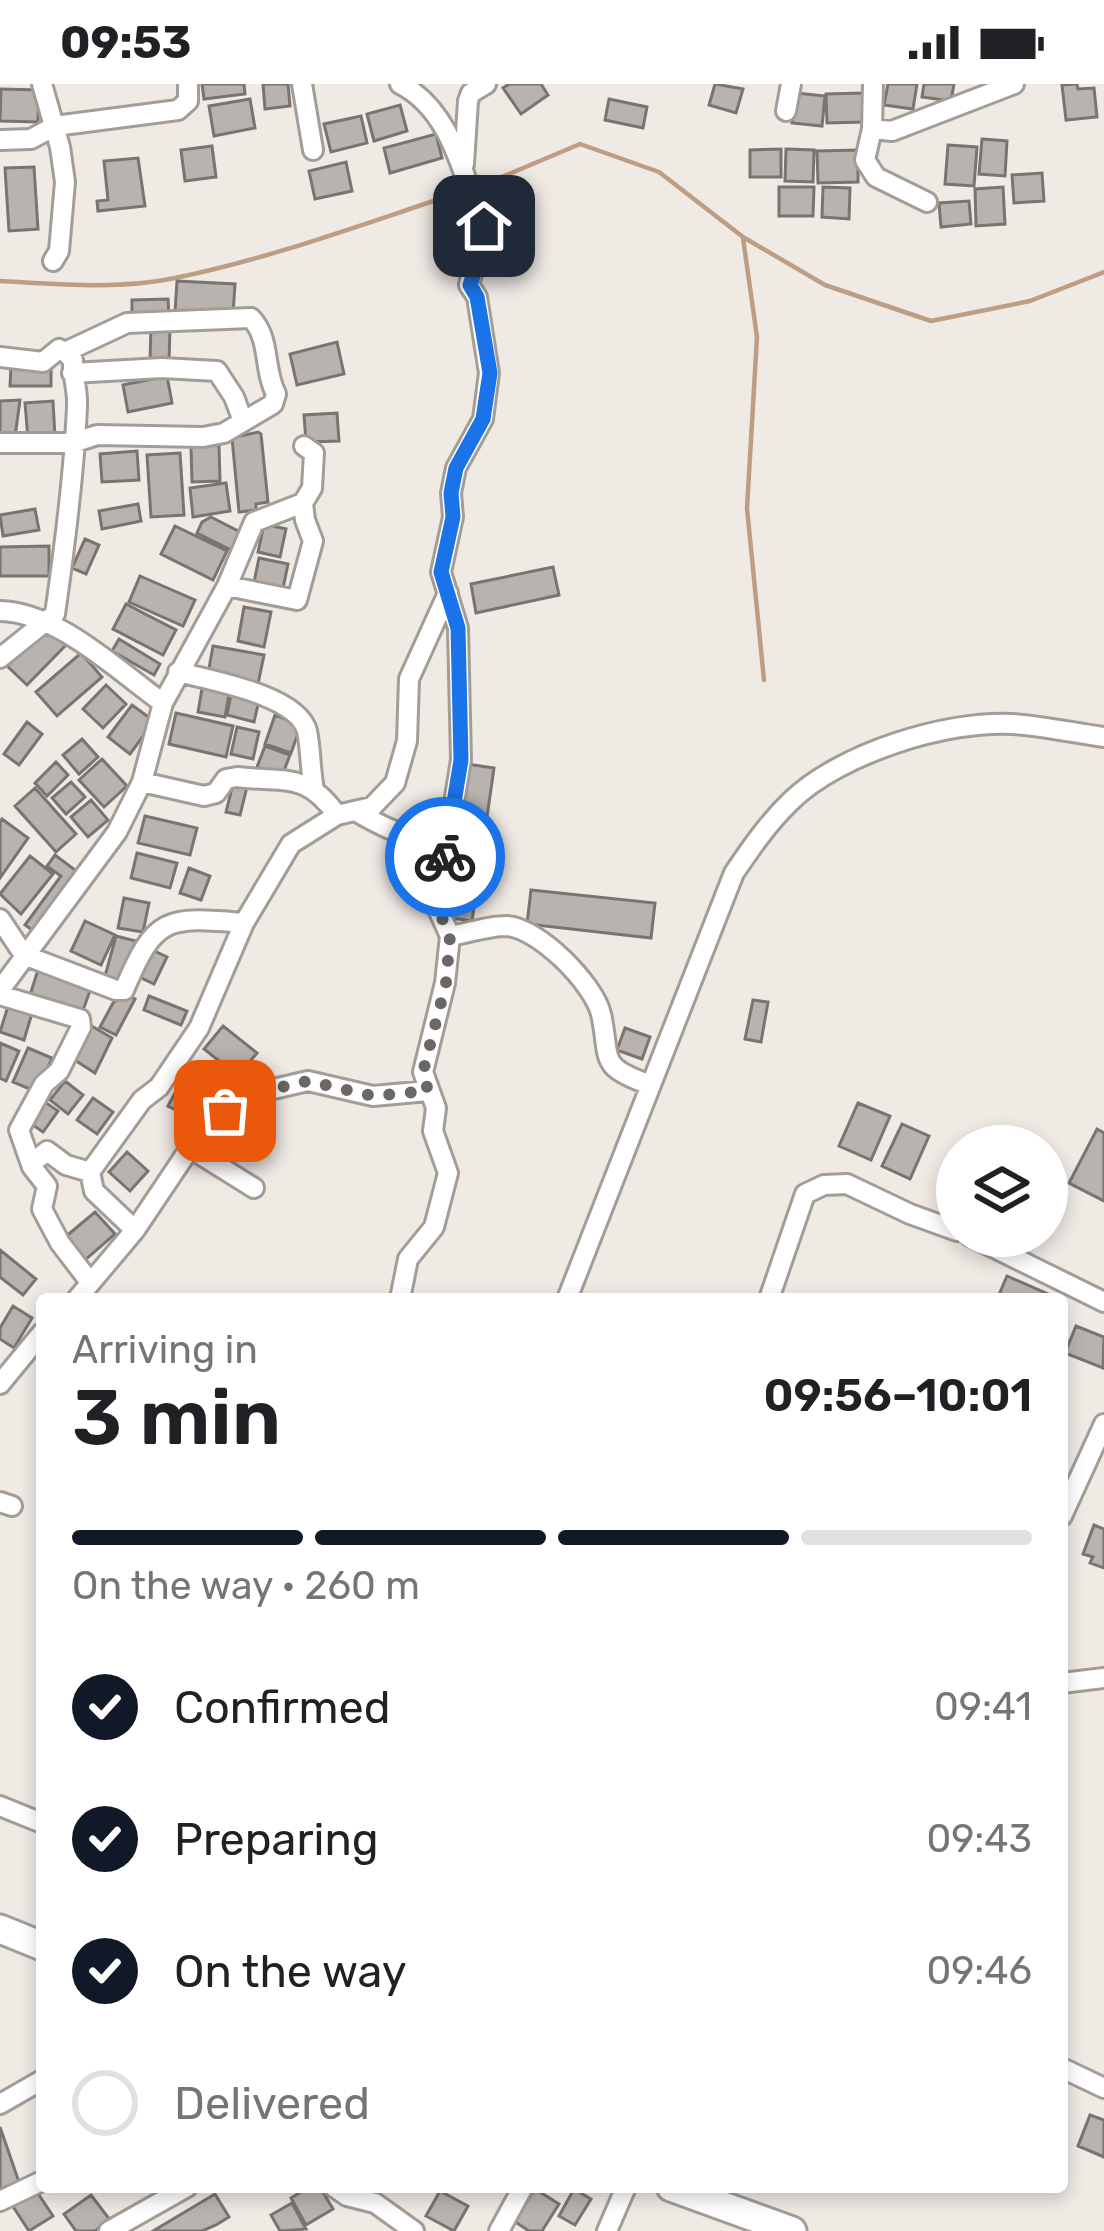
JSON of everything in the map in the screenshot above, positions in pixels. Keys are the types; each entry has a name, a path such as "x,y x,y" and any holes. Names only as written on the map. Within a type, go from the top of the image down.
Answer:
{"main road":[{"path":"0,1928 36,1943"},
{"path":"688,2193 792,2231"}],"street":[{"path":"42,84 65,182 59,251 53,261"},
{"path":"0,140 31,139 55,126 178,110 188,101 188,84"},
{"path":"302,84 313,150"},
{"path":"400,84 422,95 464,164 484,226 470,285 477,297 490,373 483,419 456,468 453,517 441,572 458,628 461,760 437,907 450,936 446,983 423,1072 436,1108 433,1130 448,1173 434,1227 408,1259 401,1293"},
{"path":"464,164 468,100 486,84"},
{"path":"786,111 791,84"},
{"path":"873,84 872,129 865,160 876,177 927,202"},
{"path":"872,129 892,131 1014,84"},
{"path":"0,443 74,443 97,436 180,435 189,439 224,433 273,404 276,394 262,331 251,318 127,323 65,352"},
{"path":"0,357 43,362 59,350 73,360 72,373 78,382 55,614 0,658"},
{"path":"72,373 162,368 218,371 243,421"},
{"path":"226,586 297,600 313,541 303,503 315,472 314,453 304,446"},
{"path":"90,1282 60,1244 42,1209 46,1186 19,1138 20,1125 44,1084 59,1071 81,1027 80,1019 0,993 117,832 142,782 163,703 226,586 254,522 303,503"},
{"path":"135,1230 94,1191 90,1172 142,1100 159,1088 199,1028 244,923 291,844 347,813 372,807 395,783 407,741 409,679 448,593"},
{"path":"0,611 21,611 49,622 163,703"},
{"path":"178,672 266,695 286,708 307,733 314,789"},
{"path":"570,1293 734,874 760,835 794,798 854,759 939,731 1010,723 1104,737"},
{"path":"142,782 204,796 216,793 226,779 237,777 303,781 347,813 398,836 448,837"},
{"path":"0,919 24,956 124,990 151,935 171,924 199,919 244,923"},
{"path":"450,936 503,926 518,928 548,944 592,993 601,1012 604,1053 610,1066 648,1084"},
{"path":"82,1293 135,1230 190,1148 247,1095 308,1081 373,1096 428,1091"},
{"path":"190,1148 254,1188"},
{"path":"31,1164 47,1151 66,1165 90,1172"},
{"path":"771,1293 806,1194 824,1185 847,1184 936,1224"},
{"path":"1013,1257 1104,1302"},
{"path":"0,1384 36,1340"},
{"path":"1068,1503 1104,1424"},
{"path":"1068,1682 1104,1678"},
{"path":"0,1805 36,1820"},
{"path":"1068,2071 1104,2088"},
{"path":"0,2104 36,2083"},
{"path":"0,2201 36,2183"},
{"path":"109,2231 176,2193"},
{"path":"343,2193 375,2203 414,2231"},
{"path":"500,2231 520,2193"},
{"path":"607,2231 623,2193"}],"building":[{"path":"202,84 244,84 245,94 204,99"},
{"path":"263,84 288,84 290,106 265,109"},
{"path":"541,84 548,95 521,114 503,88"},
{"path":"715,84 743,89 736,113 709,105"},
{"path":"888,84 917,84 913,109 884,105"},
{"path":"924,84 954,84 951,101 922,97"},
{"path":"1077,84 1078,89 1094,88 1097,117 1066,120 1062,85"},
{"path":"1,89 39,90 38,122 0,121"},
{"path":"796,93 825,96 822,126 792,123"},
{"path":"864,93 864,122 827,123 826,94"},
{"path":"250,99 255,128 214,136 209,106"},
{"path":"609,99 647,107 643,128 605,120"},
{"path":"400,105 407,131 374,141 367,114"},
{"path":"361,116 367,143 331,152 324,124"},
{"path":"436,134 442,158 390,173 384,148"},
{"path":"982,139 1007,141 1005,176 979,174"},
{"path":"948,145 977,147 974,186 945,184"},
{"path":"212,146 216,177 185,181 181,150"},
{"path":"781,149 781,177 750,177 750,150"},
{"path":"786,149 814,150 813,182 785,181"},
{"path":"858,150 858,182 818,183 817,151"},
{"path":"138,158 145,206 98,211 97,201 108,200 104,161"},
{"path":"346,162 352,191 315,199 309,171"},
{"path":"34,167 38,229 9,231 5,168"},
{"path":"1042,173 1044,201 1014,203 1012,175"},
{"path":"779,187 814,187 813,216 779,216"},
{"path":"823,187 850,188 849,219 822,217"},
{"path":"1003,187 1005,224 976,226 975,189"},
{"path":"969,201 971,224 941,227 939,203"},
{"path":"177,281 235,284 233,315 175,312"},
{"path":"168,299 169,318 132,319 132,300"},
{"path":"151,327 170,327 169,362 150,361"},
{"path":"337,342 344,374 297,385 290,354"},
{"path":"11,366 51,366 51,386 10,386"},
{"path":"167,376 172,403 128,412 123,385"},
{"path":"20,400 15,437 0,437 0,401"},
{"path":"53,401 55,437 28,439 25,403"},
{"path":"337,413 339,441 306,442 304,415"},
{"path":"258,432 268,502 256,504 256,510 239,512 232,438"},
{"path":"219,445 220,481 192,482 191,447"},
{"path":"137,451 139,480 102,482 100,454"},
{"path":"180,453 184,515 151,517 147,455"},
{"path":"226,483 230,511 193,517 190,488"},
{"path":"138,504 141,521 102,529 99,511"},
{"path":"35,509 39,530 3,536 0,515"},
{"path":"211,517 240,532 231,550 197,533"},
{"path":"264,524 286,529 280,557 258,552"},
{"path":"175,526 227,551 213,580 161,554"},
{"path":"85,539 99,545 86,574 72,568"},
{"path":"49,546 49,576 0,576 0,547"},
{"path":"259,558 288,564 282,593 253,587"},
{"path":"553,567 559,595 476,613 471,584"},
{"path":"140,576 195,600 183,626 129,602"},
{"path":"126,604 176,630 163,655 113,629"},
{"path":"244,607 271,612 264,647 238,641"},
{"path":"46,625 66,645 27,685 7,666"},
{"path":"119,639 160,664 154,675 112,651"},
{"path":"213,646 264,655 258,684 208,674"},
{"path":"81,653 102,677 57,716 36,692"},
{"path":"203,683 230,688 225,717 198,712"},
{"path":"106,685 126,704 103,728 83,709"},
{"path":"232,690 260,696 254,722 227,715"},
{"path":"132,705 154,721 130,754 108,737"},
{"path":"176,713 233,726 226,757 169,744"},
{"path":"275,715 301,725 291,753 265,744"},
{"path":"27,722 42,734 19,765 4,754"},
{"path":"237,727 259,732 253,759 231,754"},
{"path":"82,739 98,757 79,774 63,755"},
{"path":"265,746 290,755 282,776 257,767"},
{"path":"102,759 127,786 104,807 79,780"},
{"path":"56,762 68,775 47,796 35,783"},
{"path":"467,764 494,768 472,921 444,917"},
{"path":"234,780 248,783 240,815 226,812"},
{"path":"71,782 85,797 66,814 52,798"},
{"path":"35,788 76,834 56,852 15,806"},
{"path":"91,800 108,820 88,837 71,817"},
{"path":"145,816 197,828 190,855 138,843"},
{"path":"0,822 28,838 0,878"},
{"path":"137,853 177,863 170,888 131,878"},
{"path":"55,855 79,873 35,932 25,925 61,876 47,866"},
{"path":"30,856 53,874 21,914 0,894"},
{"path":"189,868 210,876 201,900 180,893"},
{"path":"531,890 655,903 651,938 527,924"},
{"path":"124,898 149,903 143,932 118,928"},
{"path":"85,921 115,935 101,965 71,951"},
{"path":"116,936 136,941 124,981 105,976"},
{"path":"146,947 167,957 154,984 133,974"},
{"path":"39,967 92,985 81,1016 29,998"},
{"path":"125,993 135,999 116,1035 100,1027 113,1003"},
{"path":"149,996 187,1011 181,1025 144,1010"},
{"path":"753,1000 768,1002 761,1042 745,1039"},
{"path":"9,1003 33,1010 24,1040 0,1032"},
{"path":"90,1025 112,1038 95,1073 70,1057"},
{"path":"223,1026 257,1053 238,1076 204,1049"},
{"path":"625,1028 650,1037 642,1059 617,1050"},
{"path":"0,1043 19,1051 6,1081 0,1078"},
{"path":"28,1048 52,1058 37,1092 13,1082"},
{"path":"65,1081 83,1095 68,1114 50,1100"},
{"path":"176,1091 196,1101 188,1116 168,1106"},
{"path":"93,1098 113,1112 97,1134 77,1120"},
{"path":"42,1100 58,1111 43,1132 27,1121"},
{"path":"858,1103 890,1116 871,1160 839,1146"},
{"path":"902,1124 929,1136 910,1179 882,1166"},
{"path":"1097,1129 1104,1133 1104,1201 1069,1183"},
{"path":"127,1152 148,1171 130,1191 109,1172"},
{"path":"95,1212 115,1234 84,1261 64,1238"},
{"path":"0,1250 36,1279 23,1295 0,1277"},
{"path":"1007,1276 1046,1293 1000,1293"},
{"path":"13,1306 32,1318 14,1348 0,1339 0,1328"},
{"path":"1076,1326 1104,1337 1103,1368 1068,1354"},
{"path":"1094,1525 1104,1529 1104,1568 1090,1563 1093,1557 1083,1554"},
{"path":"1090,2115 1104,2120 1104,2157 1078,2146"},
{"path":"0,2127 19,2182 0,2189"},
{"path":"35,2189 53,2216 29,2231 12,2205"},
{"path":"299,2193 324,2193 333,2209 306,2225 291,2198"},
{"path":"439,2193 468,2206 454,2231 426,2216"},
{"path":"532,2193 559,2204 542,2231 529,2231 514,2221"},
{"path":"572,2193 591,2199 575,2225 559,2216"},
{"path":"215,2194 229,2217 216,2225 202,2231 153,2231"},
{"path":"91,2195 110,2220 95,2231 76,2231 64,2214"},
{"path":"292,2203 306,2229 280,2231 271,2215"}],"waterway":[{"path":"478,187 580,144 659,172 743,237 825,285 931,321 1030,301 1104,272"},
{"path":"0,281 110,285 175,278 286,250 467,190"},
{"path":"743,238 757,337 747,508 764,680"}],"way so far":[{"path":"225,1111 247,1095 308,1081 373,1096 428,1091 423,1072 446,983 450,936 437,907 445,857"}],"route":[{"path":"445,857 461,760 458,628 441,572 453,517 456,468 483,419 490,373 477,297 470,285 484,226"}]}
